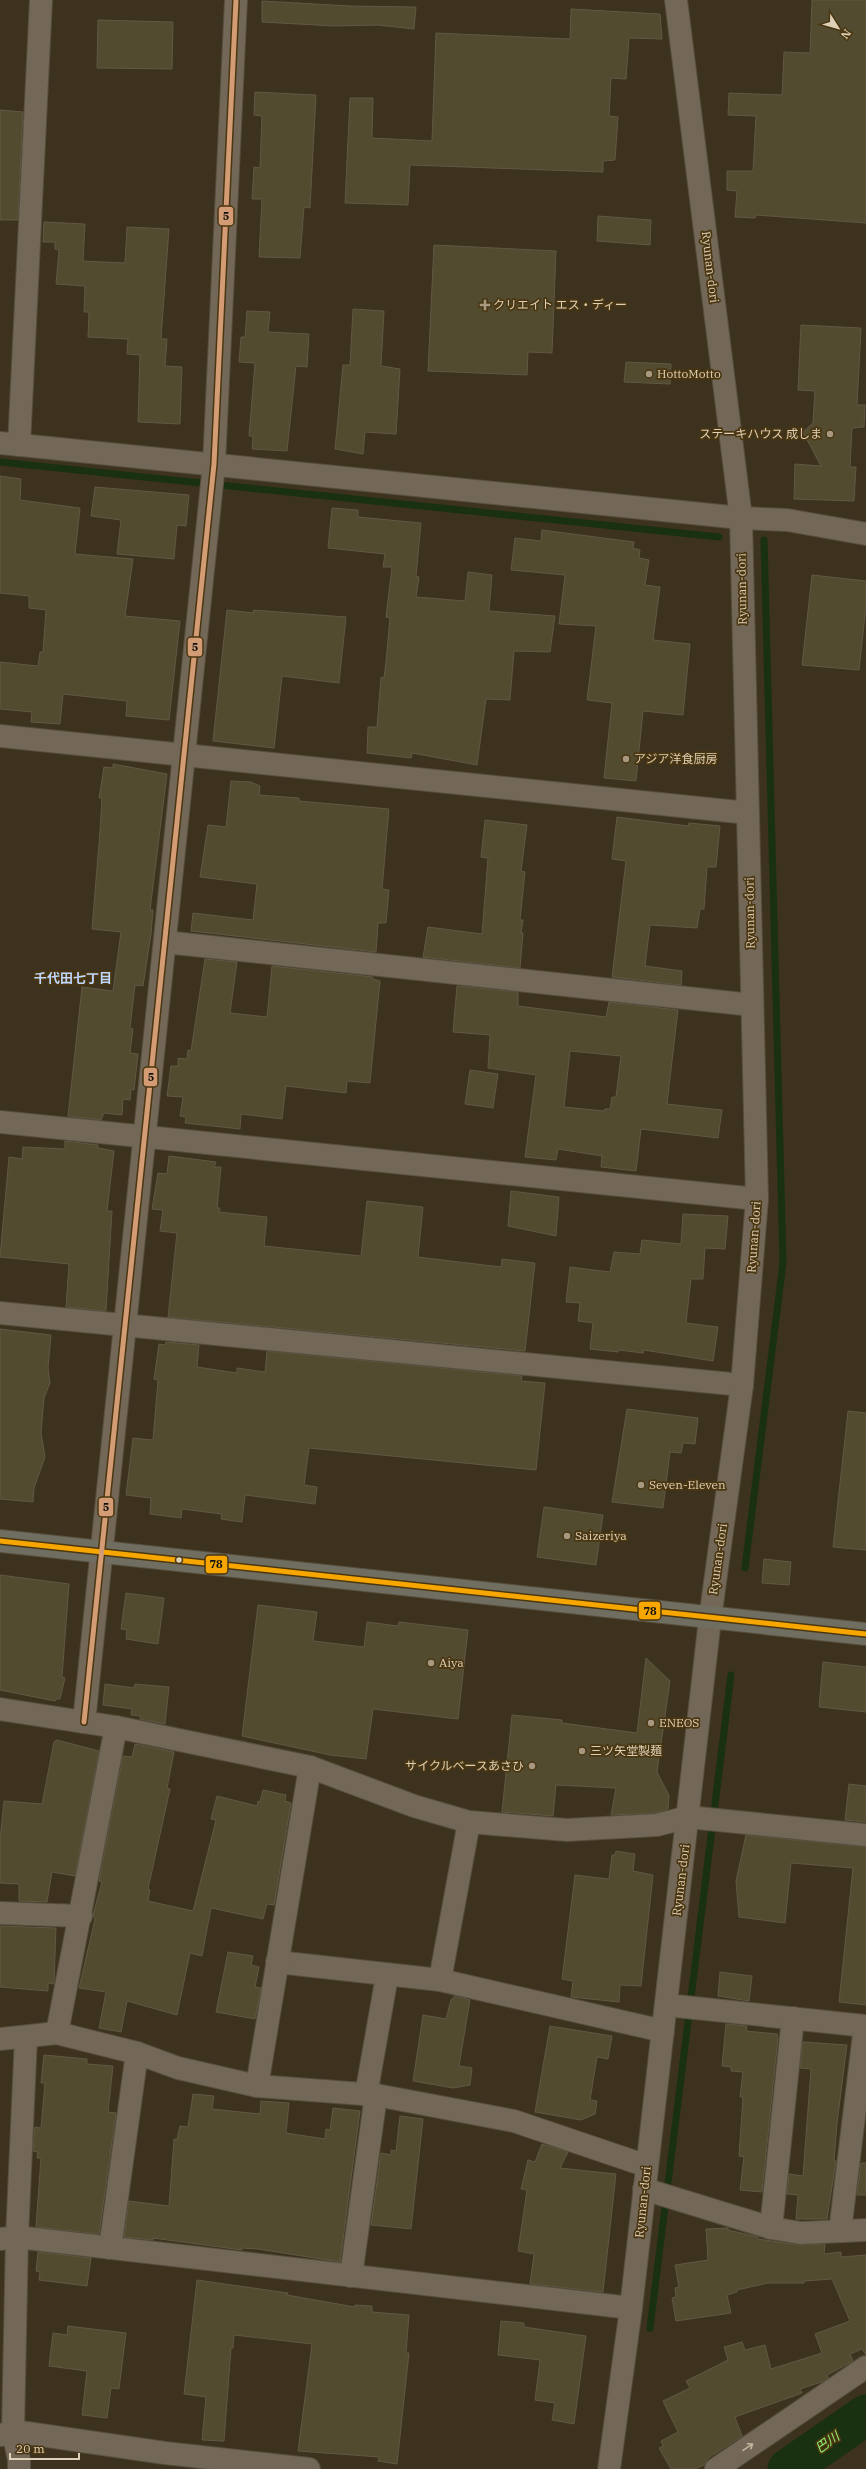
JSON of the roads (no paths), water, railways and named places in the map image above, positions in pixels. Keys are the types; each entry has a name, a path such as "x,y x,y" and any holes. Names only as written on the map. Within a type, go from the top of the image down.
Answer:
{"main road":[{"path":"0,1540 866,1634"}],"street":[{"path":"41,0 10,444 741,518 787,520 866,534"},
{"path":"84,1722 214,464 236,0"},
{"name":"Ryunan-dori","path":"609,2469 631,2308 710,1618 742,1385 757,1199 741,518 676,0"},
{"path":"0,736 748,812"},
{"path":"165,942 752,1005"},
{"path":"0,1122 757,1199"},
{"path":"0,1313 742,1385"},
{"path":"0,1709 84,1722 310,1767 414,1806 468,1822 567,1830 657,1825 688,1817 866,1834"},
{"path":"58,2033 116,1728"},
{"path":"257,2086 310,1767"},
{"path":"440,1980 468,1822"},
{"path":"0,1913 81,1916"},
{"path":"277,1962 387,1976 440,1980 663,2031"},
{"path":"352,2276 371,2095 387,1976"},
{"path":"666,2005 866,2026 840,2231"},
{"path":"771,2228 793,2018"},
{"path":"0,2039 58,2033 137,2053 178,2068 257,2086 371,2095 514,2121 647,2166"},
{"path":"19,2469 19,2460 6,2434 9,2238 26,2037"},
{"path":"110,2248 137,2053"},
{"path":"644,2189 771,2228 801,2233 866,2230"},
{"path":"9,2238 110,2248 631,2308"},
{"path":"716,2469 866,2368"},
{"path":"6,2434 164,2461 309,2469"}],"waterway":[{"path":"0,462 719,537"},
{"path":"745,1568 783,1263 764,540"},
{"path":"650,2328 731,1675"},
{"name":"巴川","path":"788,2469 866,2415"}],"place":[{"name":"クリエイト エス・ディー","path":"485,305"},
{"name":"HottoMotto","path":"649,374"},
{"name":"ステーキハウス 成しま","path":"830,434"},
{"name":"アジア洋食厨房","path":"626,759"},
{"name":"Seven-Eleven","path":"641,1485"},
{"name":"Saizeriya","path":"567,1536"},
{"name":"Aiya","path":"431,1663"},
{"name":"ENEOS","path":"651,1723"},
{"name":"三ツ矢堂製麺","path":"582,1751"},
{"name":"サイクルベースあさひ","path":"532,1766"}],"district":[{"name":"千代田七丁目","path":"73,978"}]}
